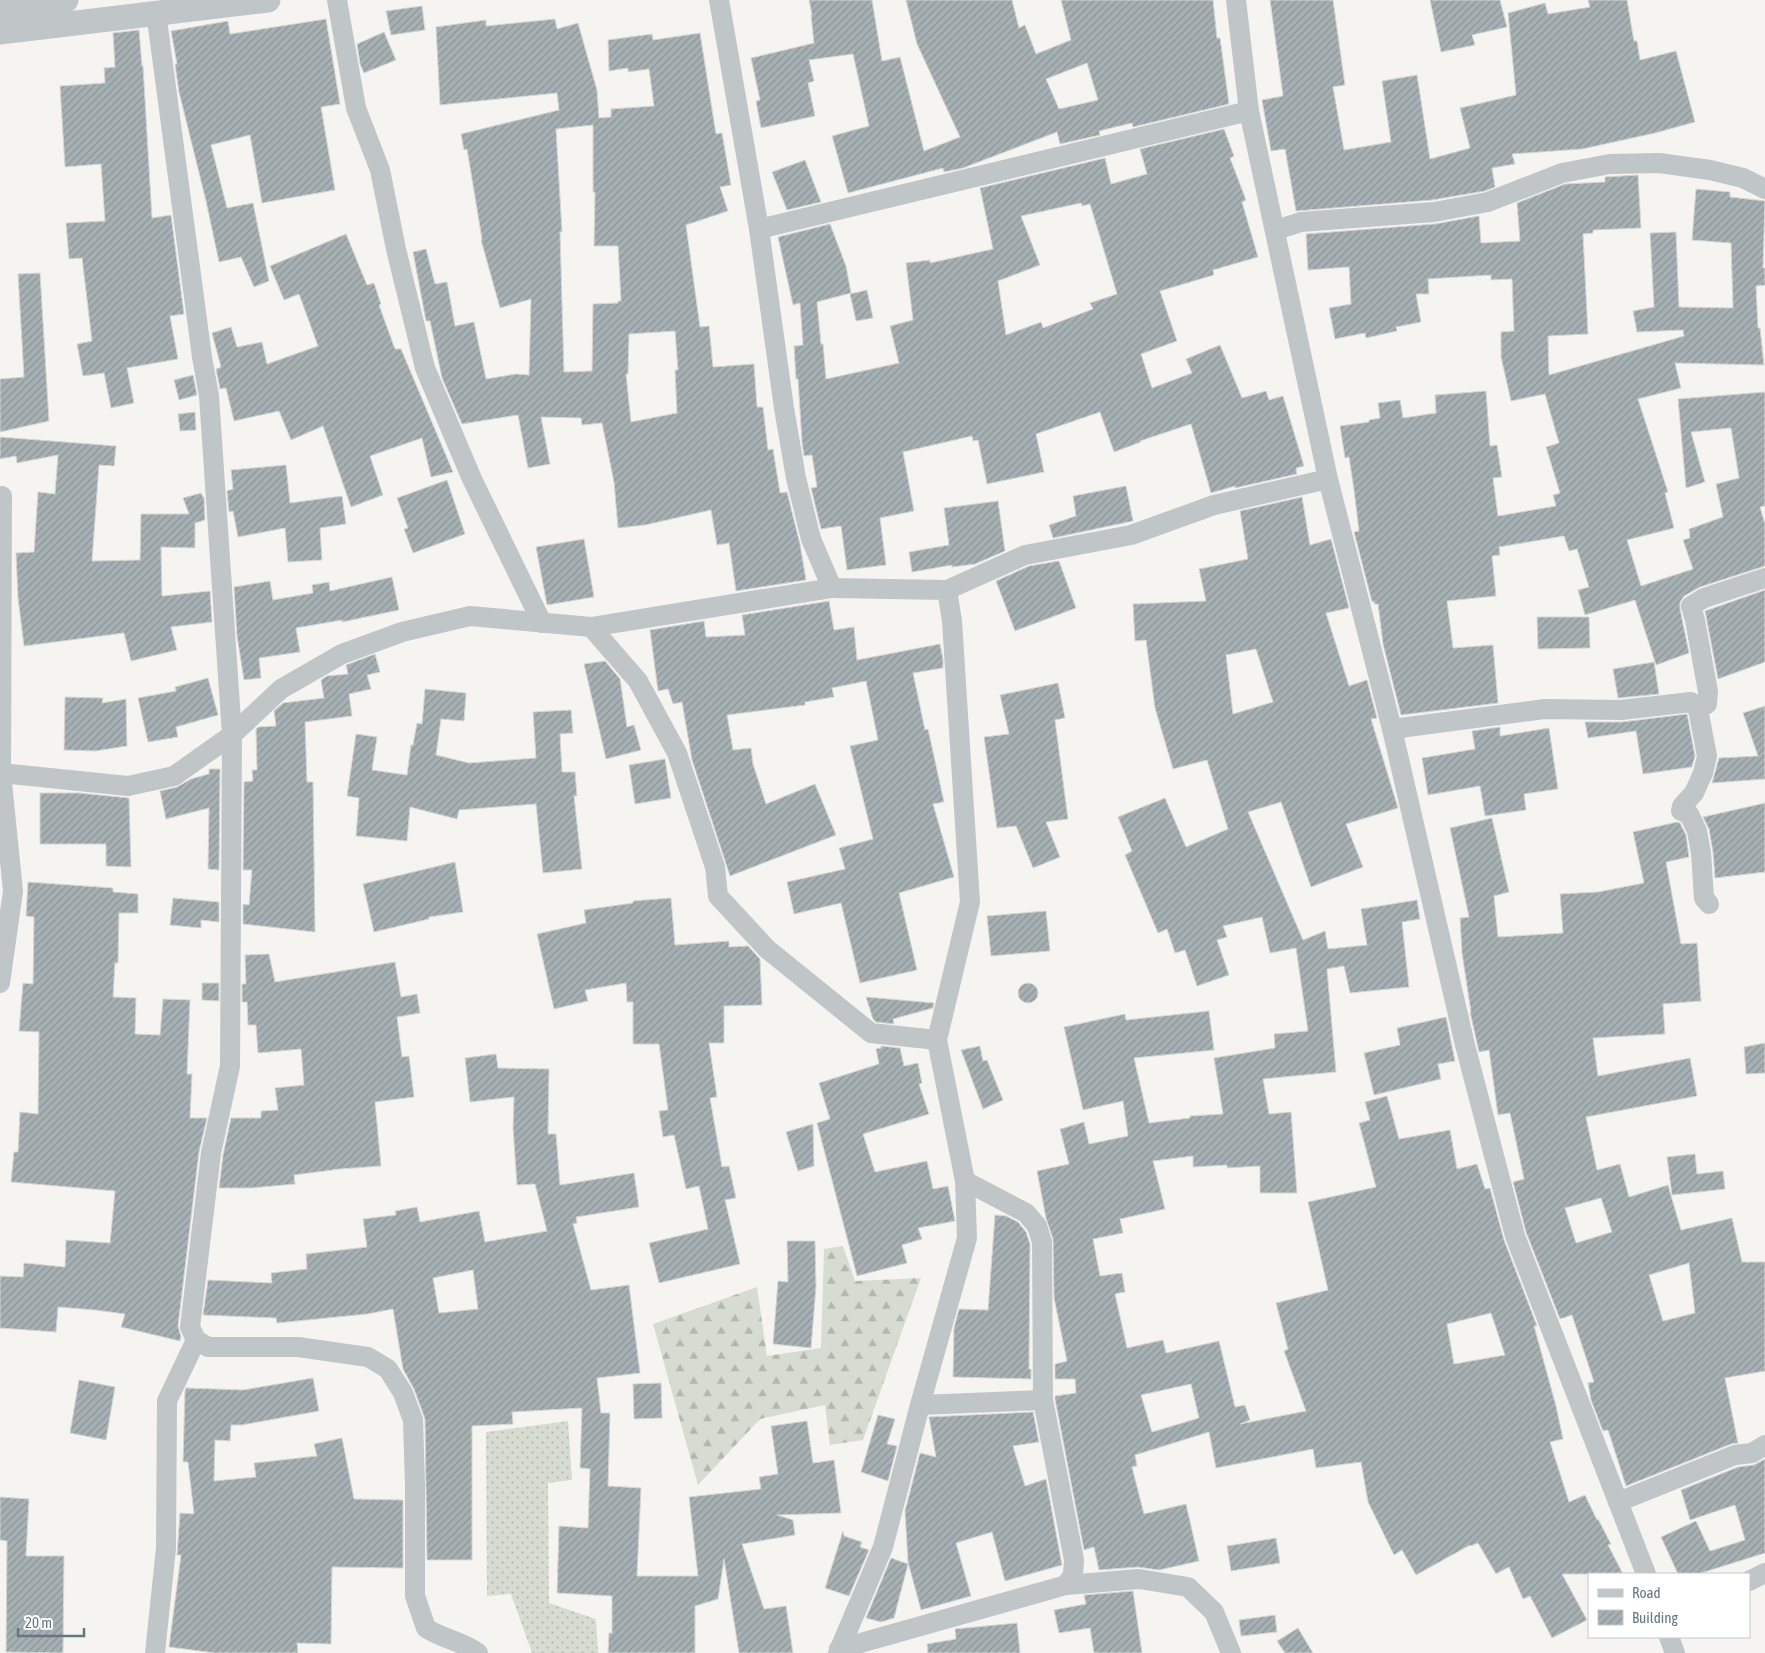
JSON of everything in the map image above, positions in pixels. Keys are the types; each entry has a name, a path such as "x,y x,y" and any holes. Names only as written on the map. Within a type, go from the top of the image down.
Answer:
{"street":[{"path":"0,8 66,0"},
{"path":"0,32 268,0"},
{"path":"337,0 356,108 380,170 396,249 425,368 472,478 542,623"},
{"path":"720,0 759,229 784,408 796,478 811,539 832,588"},
{"path":"1236,0 1249,111 1328,479 1392,729 1466,1045 1515,1236 1646,1573"},
{"path":"156,12 202,357 209,396 232,735 230,1066 211,1153 190,1327 196,1340 208,1347 298,1347 368,1357 388,1369 403,1393 413,1420 416,1596 426,1628 437,1635 468,1645 478,1653"},
{"path":"759,229 1249,111"},
{"path":"1276,230 1301,222 1434,212 1488,202 1562,173 1610,164 1660,163 1710,170 1743,178 1765,189"},
{"path":"1,773 128,786 174,776 232,735 281,689 342,654 402,632 470,616 591,628 832,588 947,590 1025,555 1131,535 1214,505 1328,479"},
{"path":"0,983 13,891 1,773 2,496"},
{"path":"1698,710 1707,704 1708,692 1695,620 1690,606 1704,598 1765,578"},
{"path":"839,1651 883,1547 920,1405 967,1238 966,1181 937,1040 970,902 952,621 947,590"},
{"path":"591,628 638,681 677,753 715,867 718,896 767,949 871,1033 937,1040"},
{"path":"1392,729 1546,709 1621,710 1691,702 1698,710 1707,756 1703,773 1694,792 1682,806 1681,811 1689,814 1697,831 1701,853 1704,898 1709,904"},
{"path":"966,1181 1026,1213 1037,1226 1042,1242 1044,1400 1074,1560 1073,1575 1066,1585"},
{"path":"155,1653 166,1548 166,1401 196,1340"},
{"path":"920,1405 1044,1400"},
{"path":"1618,1502 1735,1455 1752,1453 1765,1445"},
{"path":"1750,1580 1765,1573"},
{"path":"839,1651 1066,1585 1138,1579 1188,1588 1214,1612 1231,1653"},
{"path":"1669,1638 1675,1653"}],"green space":[{"path":"843,1246 855,1281 921,1278 863,1440 830,1445 825,1405 760,1419 698,1485 653,1324 757,1287 767,1356 821,1348 824,1249"},
{"path":"568,1421 572,1480 548,1483 549,1603 596,1619 598,1653 532,1653 511,1594 487,1596 486,1432"}],"building":[{"path":"809,0 872,0 882,61 900,57 924,151 960,137 917,44 906,0 1012,0 1019,28 1025,25 1036,54 1071,40 1061,0 1213,0 1217,38 1220,38 1229,104 1133,127 1132,123 1099,131 1100,135 1060,144 1057,132 963,168 944,172 943,168 848,193 832,136 869,126 853,54 809,60 814,81 808,83 815,116 761,128 756,101 760,100 751,58 814,43","holes":["1087,63 1098,100 1059,109 1046,79"]},
{"path":"1270,0 1333,0 1345,85 1333,87 1344,150 1391,142 1382,81 1417,75 1430,159 1470,148 1460,108 1516,95 1508,13 1545,3 1548,14 1590,7 1588,0 1627,0 1634,41 1637,41 1640,60 1676,51 1695,122 1582,149 1512,154 1515,164 1492,168 1495,187 1485,191 1432,200 1296,211 1285,149 1271,151 1262,100 1283,96"},
{"path":"1430,0 1500,0 1507,27 1472,35 1475,45 1441,52"},
{"path":"422,6 425,30 391,35 386,11"},
{"path":"326,19 340,104 321,107 335,190 262,203 250,135 211,145 227,208 253,203 269,281 254,287 241,257 219,262 179,92 175,64 177,64 171,31 228,21 230,34"},
{"path":"555,19 557,29 578,23 597,90 599,118 611,117 611,109 654,106 649,69 628,72 628,68 609,71 608,40 652,34 653,40 700,33 716,134 722,133 731,185 720,187 728,211 686,225 700,327 709,326 713,367 754,364 757,407 763,407 768,450 773,449 780,493 787,492 800,544 806,580 736,591 729,543 717,545 711,510 645,525 618,528 614,482 602,423 582,425 581,418 541,417 550,464 528,468 518,415 462,424 442,378 430,321 426,321 413,252 426,249 435,284 447,282 455,326 474,322 486,379 516,374 529,375 531,299 500,308 481,240 467,149 464,150 461,134 559,110 557,93 440,105 436,27 486,20 486,26","holes":["593,125 594,246 618,246 621,301 618,301 618,303 593,304 592,371 564,372 560,232 562,232 556,129","675,331 678,370 675,370 677,413 631,422 626,374 628,374 629,334"]},
{"path":"139,30 143,66 152,218 171,215 184,314 170,316 178,359 127,368 134,403 111,408 104,373 83,376 77,344 92,341 82,258 69,259 66,223 105,221 101,164 65,167 60,86 105,83 104,68 115,67 113,33"},
{"path":"384,32 396,60 364,73 360,64 357,44"},
{"path":"1224,129 1234,156 1230,158 1246,200 1242,202 1258,257 1213,270 1214,275 1160,291 1177,341 1141,354 1152,388 1192,373 1186,359 1220,345 1242,398 1266,391 1269,400 1283,396 1304,466 1296,468 1297,474 1235,488 1235,486 1211,493 1191,424 1114,452 1100,412 1036,434 1044,472 987,484 978,440 973,441 972,436 903,452 914,511 880,518 886,565 847,570 841,526 821,529 811,488 817,487 812,455 804,456 794,346 803,345 800,303 793,305 778,237 830,224 846,266 851,293 817,302 826,379 899,363 890,326 913,320 906,263 930,260 930,263 993,249 980,188 1105,158 1111,184 1147,174 1140,149","holes":["1081,203 1082,206 1090,204 1117,294 1090,303 1093,309 1043,328 1041,322 1006,335 998,281 1040,265 1021,216"]},
{"path":"805,160 821,202 787,210 772,172"},
{"path":"1638,175 1641,228 1593,230 1593,233 1583,234 1588,334 1548,336 1549,375 1684,336 1683,330 1637,332 1633,311 1654,307 1650,233 1676,232 1679,307 1733,308 1731,243 1692,240 1696,189 1730,192 1730,197 1765,201 1763,268 1765,268 1765,285 1756,286 1758,328 1760,328 1764,365 1675,363 1681,388 1638,399 1668,492 1665,493 1674,528 1627,540 1641,586 1693,569 1683,540 1690,538 1689,529 1723,517 1716,484 1739,478 1731,428 1691,432 1705,482 1686,488 1678,399 1765,392 1765,506 1760,507 1765,524 1765,566 1700,587 1684,596 1680,602 1680,609 1689,653 1656,665 1635,600 1585,615 1578,590 1589,587 1577,549 1569,551 1564,536 1499,547 1500,555 1492,556 1496,596 1447,601 1453,648 1493,645 1498,703 1401,715 1383,644 1378,604 1374,604 1374,601 1372,602 1354,532 1359,531 1354,490 1349,457 1345,458 1340,426 1369,422 1369,420 1380,418 1378,403 1400,400 1403,418 1436,413 1435,395 1486,391 1490,446 1497,445 1502,477 1493,478 1498,516 1556,506 1553,495 1560,493 1546,447 1559,443 1545,394 1511,401 1501,357 1501,332 1514,331 1512,279 1491,280 1491,275 1428,279 1429,294 1416,294 1421,322 1396,327 1397,331 1366,338 1365,333 1335,339 1329,308 1351,304 1349,267 1308,270 1306,234 1435,224 1479,216 1481,243 1520,241 1517,203 1565,184 1605,182 1605,177"},
{"path":"346,234 367,285 374,283 381,304 379,305 395,349 401,349 453,472 431,477 422,438 370,456 383,495 351,507 323,426 291,440 279,411 234,421 226,388 220,389 216,369 221,367 212,333 231,327 237,347 262,342 267,364 318,346 299,294 284,300 270,266"},
{"path":"40,273 49,421 0,432 0,379 24,377 18,274"},
{"path":"867,290 873,318 856,321 850,294"},
{"path":"193,375 197,395 179,400 174,380"},
{"path":"195,412 196,430 180,431 178,414"},
{"path":"0,437 116,446 114,466 99,465 92,561 140,560 141,514 189,514 183,498 201,493 204,497 205,520 195,523 195,548 161,547 162,596 210,591 212,622 171,627 177,650 131,661 124,633 24,646 18,598 16,553 34,552 38,492 55,494 58,455 17,463 16,456 0,459"},
{"path":"286,465 290,503 342,496 346,524 320,528 322,560 288,562 285,528 238,537 233,511 229,512 227,491 233,489 231,470"},
{"path":"447,480 465,534 413,553 404,529 408,528 397,498"},
{"path":"1126,486 1133,521 1053,538 1049,525 1076,516 1073,496"},
{"path":"1302,497 1310,545 1331,539 1349,608 1326,613 1349,686 1367,680 1377,718 1371,719 1398,808 1346,824 1363,867 1311,887 1281,802 1248,812 1303,940 1325,931 1328,949 1367,945 1361,909 1417,900 1420,919 1402,922 1409,987 1350,993 1344,966 1327,969 1336,1072 1263,1079 1269,1114 1291,1112 1297,1193 1260,1193 1260,1166 1227,1168 1227,1165 1193,1167 1193,1156 1153,1161 1165,1209 1120,1219 1123,1233 1093,1239 1100,1276 1122,1273 1125,1292 1115,1294 1127,1348 1163,1340 1166,1353 1219,1341 1235,1407 1245,1405 1250,1420 1240,1424 1306,1411 1284,1351 1288,1349 1276,1303 1328,1290 1308,1202 1376,1187 1359,1123 1370,1120 1365,1102 1387,1096 1399,1139 1450,1130 1457,1169 1477,1164 1485,1189 1490,1188 1504,1240 1537,1326 1534,1326 1563,1439 1550,1442 1569,1502 1585,1495 1611,1544 1608,1545 1622,1573 1562,1574 1587,1620 1552,1638 1530,1596 1523,1599 1509,1567 1496,1574 1478,1543 1470,1545 1416,1575 1402,1550 1394,1555 1368,1502 1361,1462 1316,1468 1313,1449 1216,1468 1209,1432 1135,1455 1137,1466 1132,1467 1144,1514 1186,1504 1199,1561 1159,1570 1138,1567 1099,1570 1094,1547 1084,1550 1055,1399 1055,1396 1076,1393 1075,1379 1055,1379 1055,1364 1067,1361 1054,1298 1053,1239 1046,1218 1037,1171 1069,1164 1060,1129 1084,1122 1089,1144 1128,1136 1123,1101 1083,1110 1064,1027 1125,1014 1126,1020 1209,1011 1214,1050 1134,1058 1149,1123 1190,1118 1190,1116 1223,1114 1214,1058 1275,1048 1274,1034 1308,1031 1296,948 1270,953 1262,917 1223,926 1227,937 1217,940 1229,975 1197,986 1185,950 1175,953 1167,929 1158,933 1125,855 1132,851 1118,817 1165,798 1186,847 1228,829 1207,760 1173,769 1155,708 1146,640 1135,641 1133,604 1206,601 1199,569 1248,559 1240,511","holes":["1256,649 1273,702 1233,714 1226,655","1491,1313 1505,1355 1454,1364 1447,1324","1191,1384 1199,1418 1152,1432 1141,1395"]},
{"path":"998,501 1005,551 975,564 952,567 952,565 912,572 909,552 949,545 944,508"},
{"path":"584,539 594,597 547,605 536,547"},
{"path":"1059,561 1076,608 1015,631 996,581 1029,566"},
{"path":"392,577 399,610 342,622 342,620 296,628 300,652 259,658 261,678 244,680 237,636 234,587 270,581 273,600 313,593 312,585 329,582 330,591"},
{"path":"1765,590 1765,662 1718,679 1705,611"},
{"path":"829,601 834,630 854,627 857,660 940,644 943,659 943,668 913,673 925,730 928,729 944,802 933,804 954,877 899,893 917,970 860,983 841,903 794,914 787,882 845,869 839,848 873,839 850,746 878,740 866,681 832,688 834,697 805,702 805,705 727,715 733,750 751,748 753,764 766,804 815,784 836,835 730,876 692,760 682,702 673,704 668,689 658,691 650,630 704,621 706,637 745,635 742,615"},
{"path":"1537,617 1589,617 1590,648 1538,649"},
{"path":"375,654 380,672 367,675 371,689 349,694 352,716 305,722 307,782 313,782 315,932 243,924 243,904 249,905 252,870 243,870 244,782 253,781 252,770 257,770 256,729 258,727 276,726 274,711 283,703 324,698 321,680 327,676 348,674 346,665"},
{"path":"605,661 620,679 627,727 634,725 641,750 606,759 584,664"},
{"path":"1654,662 1659,694 1618,698 1613,669"},
{"path":"208,678 218,715 176,727 178,737 148,742 138,698 176,691 175,687"},
{"path":"1058,683 1065,718 1055,720 1068,819 1046,822 1060,857 1033,868 1016,826 997,828 984,737 1009,734 1000,695"},
{"path":"425,689 466,693 464,721 441,719 436,755 469,763 536,758 533,712 571,710 573,733 560,734 562,772 575,772 577,796 574,796 582,869 543,873 536,804 459,810 457,819 410,807 407,841 356,836 359,798 347,796 356,734 377,737 372,770 407,775 411,745 413,745 417,723 422,724"},
{"path":"65,697 103,698 102,703 126,699 127,746 95,751 64,750"},
{"path":"1765,706 1765,779 1712,783 1719,758 1758,756 1743,713"},
{"path":"1687,714 1695,756 1692,767 1643,774 1636,731 1588,738 1585,722 1622,722"},
{"path":"1500,727 1500,736 1549,728 1558,789 1524,794 1526,810 1485,816 1480,786 1428,795 1422,758 1475,749 1472,731"},
{"path":"665,759 671,798 635,804 629,765"},
{"path":"209,769 220,769 219,870 208,869 209,808 166,819 160,791 177,787 191,779 209,774"},
{"path":"40,793 79,793 129,798 131,867 106,866 106,844 40,844"},
{"path":"1765,803 1765,872 1715,878 1709,829 1703,817"},
{"path":"1492,818 1509,892 1494,896 1498,937 1563,933 1560,894 1598,892 1644,883 1633,832 1677,822 1680,823 1686,835 1689,857 1666,862 1681,944 1697,943 1701,1001 1663,1004 1665,1034 1593,1038 1598,1076 1690,1058 1697,1096 1586,1117 1597,1170 1620,1164 1629,1197 1668,1185 1681,1230 1732,1218 1742,1262 1765,1262 1765,1371 1725,1378 1738,1443 1731,1444 1626,1486 1608,1430 1603,1431 1591,1400 1588,1383 1594,1382 1572,1315 1560,1319 1526,1232 1513,1182 1524,1179 1510,1113 1498,1115 1489,1050 1479,1052 1470,1012 1462,953 1460,918 1469,917 1450,828","holes":["1601,1198 1612,1232 1576,1243 1565,1208","1689,1263 1695,1313 1663,1321 1649,1275"]},
{"path":"455,862 463,912 429,917 429,919 374,932 363,884"},
{"path":"28,882 113,888 113,892 138,894 138,913 119,913 118,963 115,963 113,997 136,998 135,1034 160,1035 163,999 190,1000 187,1074 192,1074 190,1118 207,1118 199,1152 178,1326 181,1337 180,1341 121,1327 125,1314 58,1307 56,1332 0,1328 0,1276 23,1277 24,1263 65,1267 66,1240 110,1243 115,1191 11,1182 14,1152 18,1152 20,1112 38,1114 39,1032 19,1031 23,983 33,984 34,917 26,916"},
{"path":"173,898 219,902 219,922 201,920 201,928 170,925"},
{"path":"671,898 675,945 729,941 729,947 748,946 760,959 762,1005 724,1006 724,1043 709,1043 717,1097 710,1098 722,1167 729,1166 736,1198 725,1200 740,1264 659,1283 649,1243 708,1229 699,1186 686,1189 674,1135 663,1137 659,1111 668,1110 659,1044 633,1044 633,1002 627,1002 626,983 585,990 588,1001 554,1009 537,934 586,923 584,910 633,903 633,901"},
{"path":"1046,911 1050,951 991,956 987,916"},
{"path":"269,954 275,982 395,962 401,997 417,994 420,1013 397,1017 402,1057 409,1056 414,1097 375,1102 381,1166 294,1175 295,1184 251,1188 219,1188 223,1155 231,1118 261,1118 261,1111 278,1110 275,1088 304,1085 301,1049 258,1053 256,1025 248,1025 247,1002 242,1002 242,984 246,984 245,955"},
{"path":"202,983 219,983 219,1001 202,1000"},
{"path":"1028,983 1035,986 1038,993 1035,1000 1028,1003 1021,1000 1018,993 1021,986"},
{"path":"866,997 934,1003 933,1008 893,1019 894,1024 876,1022 873,1019"},
{"path":"1446,1017 1455,1061 1438,1064 1441,1079 1374,1095 1364,1053 1400,1045 1397,1028"},
{"path":"1765,1043 1765,1073 1746,1074 1744,1047"},
{"path":"881,1046 900,1048 904,1066 918,1063 922,1083 919,1084 929,1114 863,1134 875,1172 927,1161 933,1189 948,1186 955,1221 918,1228 922,1239 902,1245 907,1263 857,1276 817,1123 830,1119 819,1083 879,1064 876,1049 881,1048"},
{"path":"980,1046 983,1061 987,1060 1003,1100 983,1109 961,1050"},
{"path":"496,1054 498,1068 549,1069 548,1134 556,1134 560,1185 634,1173 639,1207 576,1217 577,1223 573,1224 591,1290 629,1285 640,1373 597,1378 601,1413 610,1413 608,1486 641,1488 637,1576 698,1576 689,1497 761,1489 759,1477 778,1474 771,1426 807,1421 813,1463 834,1460 841,1513 777,1515 793,1520 795,1535 742,1544 764,1609 786,1606 793,1653 739,1653 724,1559 718,1599 695,1606 695,1653 608,1653 609,1633 612,1633 612,1596 557,1593 559,1526 588,1528 590,1469 580,1468 582,1408 512,1412 513,1424 472,1426 472,1560 427,1560 425,1419 414,1389 403,1369 393,1309 367,1314 277,1323 276,1318 203,1315 208,1280 272,1283 271,1273 307,1269 306,1254 367,1247 363,1219 396,1215 395,1211 417,1207 420,1222 479,1211 485,1242 547,1231 535,1184 517,1185 513,1128 514,1097 470,1102 465,1058","holes":["473,1270 478,1309 439,1313 433,1278"]},
{"path":"813,1124 814,1166 798,1171 786,1132"},
{"path":"1695,1154 1697,1174 1723,1171 1725,1189 1672,1195 1667,1157"},
{"path":"995,1215 1006,1216 1018,1222 1026,1232 1030,1244 1029,1369 1031,1369 1031,1379 953,1377 954,1328 959,1309 988,1310"},
{"path":"787,1241 815,1241 816,1287 811,1348 773,1344 778,1281 788,1282"},
{"path":"313,1378 319,1411 242,1425 231,1425 230,1441 215,1440 214,1481 256,1477 254,1463 317,1456 314,1444 342,1438 354,1499 403,1500 403,1568 332,1567 331,1644 297,1643 298,1653 215,1653 169,1647 181,1555 177,1555 180,1513 194,1514 188,1462 183,1462 186,1388 243,1390"},
{"path":"79,1380 115,1387 106,1440 70,1433"},
{"path":"661,1383 662,1418 634,1419 633,1384"},
{"path":"1033,1412 1039,1442 1013,1446 1025,1486 1046,1479 1062,1565 1005,1581 992,1532 956,1543 971,1596 921,1610 908,1562 905,1511 920,1453 936,1457 929,1417"},
{"path":"878,1415 895,1419 887,1444 897,1446 888,1481 861,1472"},
{"path":"1765,1459 1765,1553 1701,1573 1678,1573 1661,1537 1696,1521 1710,1551 1745,1540 1735,1505 1690,1520 1681,1490 1738,1467 1754,1465"},
{"path":"0,1497 29,1499 26,1556 64,1556 63,1653 6,1652 7,1541 0,1540"},
{"path":"843,1531 844,1536 862,1542 860,1547 869,1550 849,1596 825,1588"},
{"path":"1276,1538 1280,1563 1231,1571 1227,1546"},
{"path":"891,1558 908,1564 894,1618 881,1622 866,1618"},
{"path":"1133,1591 1142,1653 1094,1653 1090,1628 1059,1633 1054,1610 1086,1604 1084,1595"},
{"path":"1275,1615 1277,1632 1241,1636 1239,1620"},
{"path":"1017,1623 1020,1653 928,1653 927,1644 956,1639 955,1629"},
{"path":"1298,1628 1313,1653 1285,1653 1277,1641"}]}
